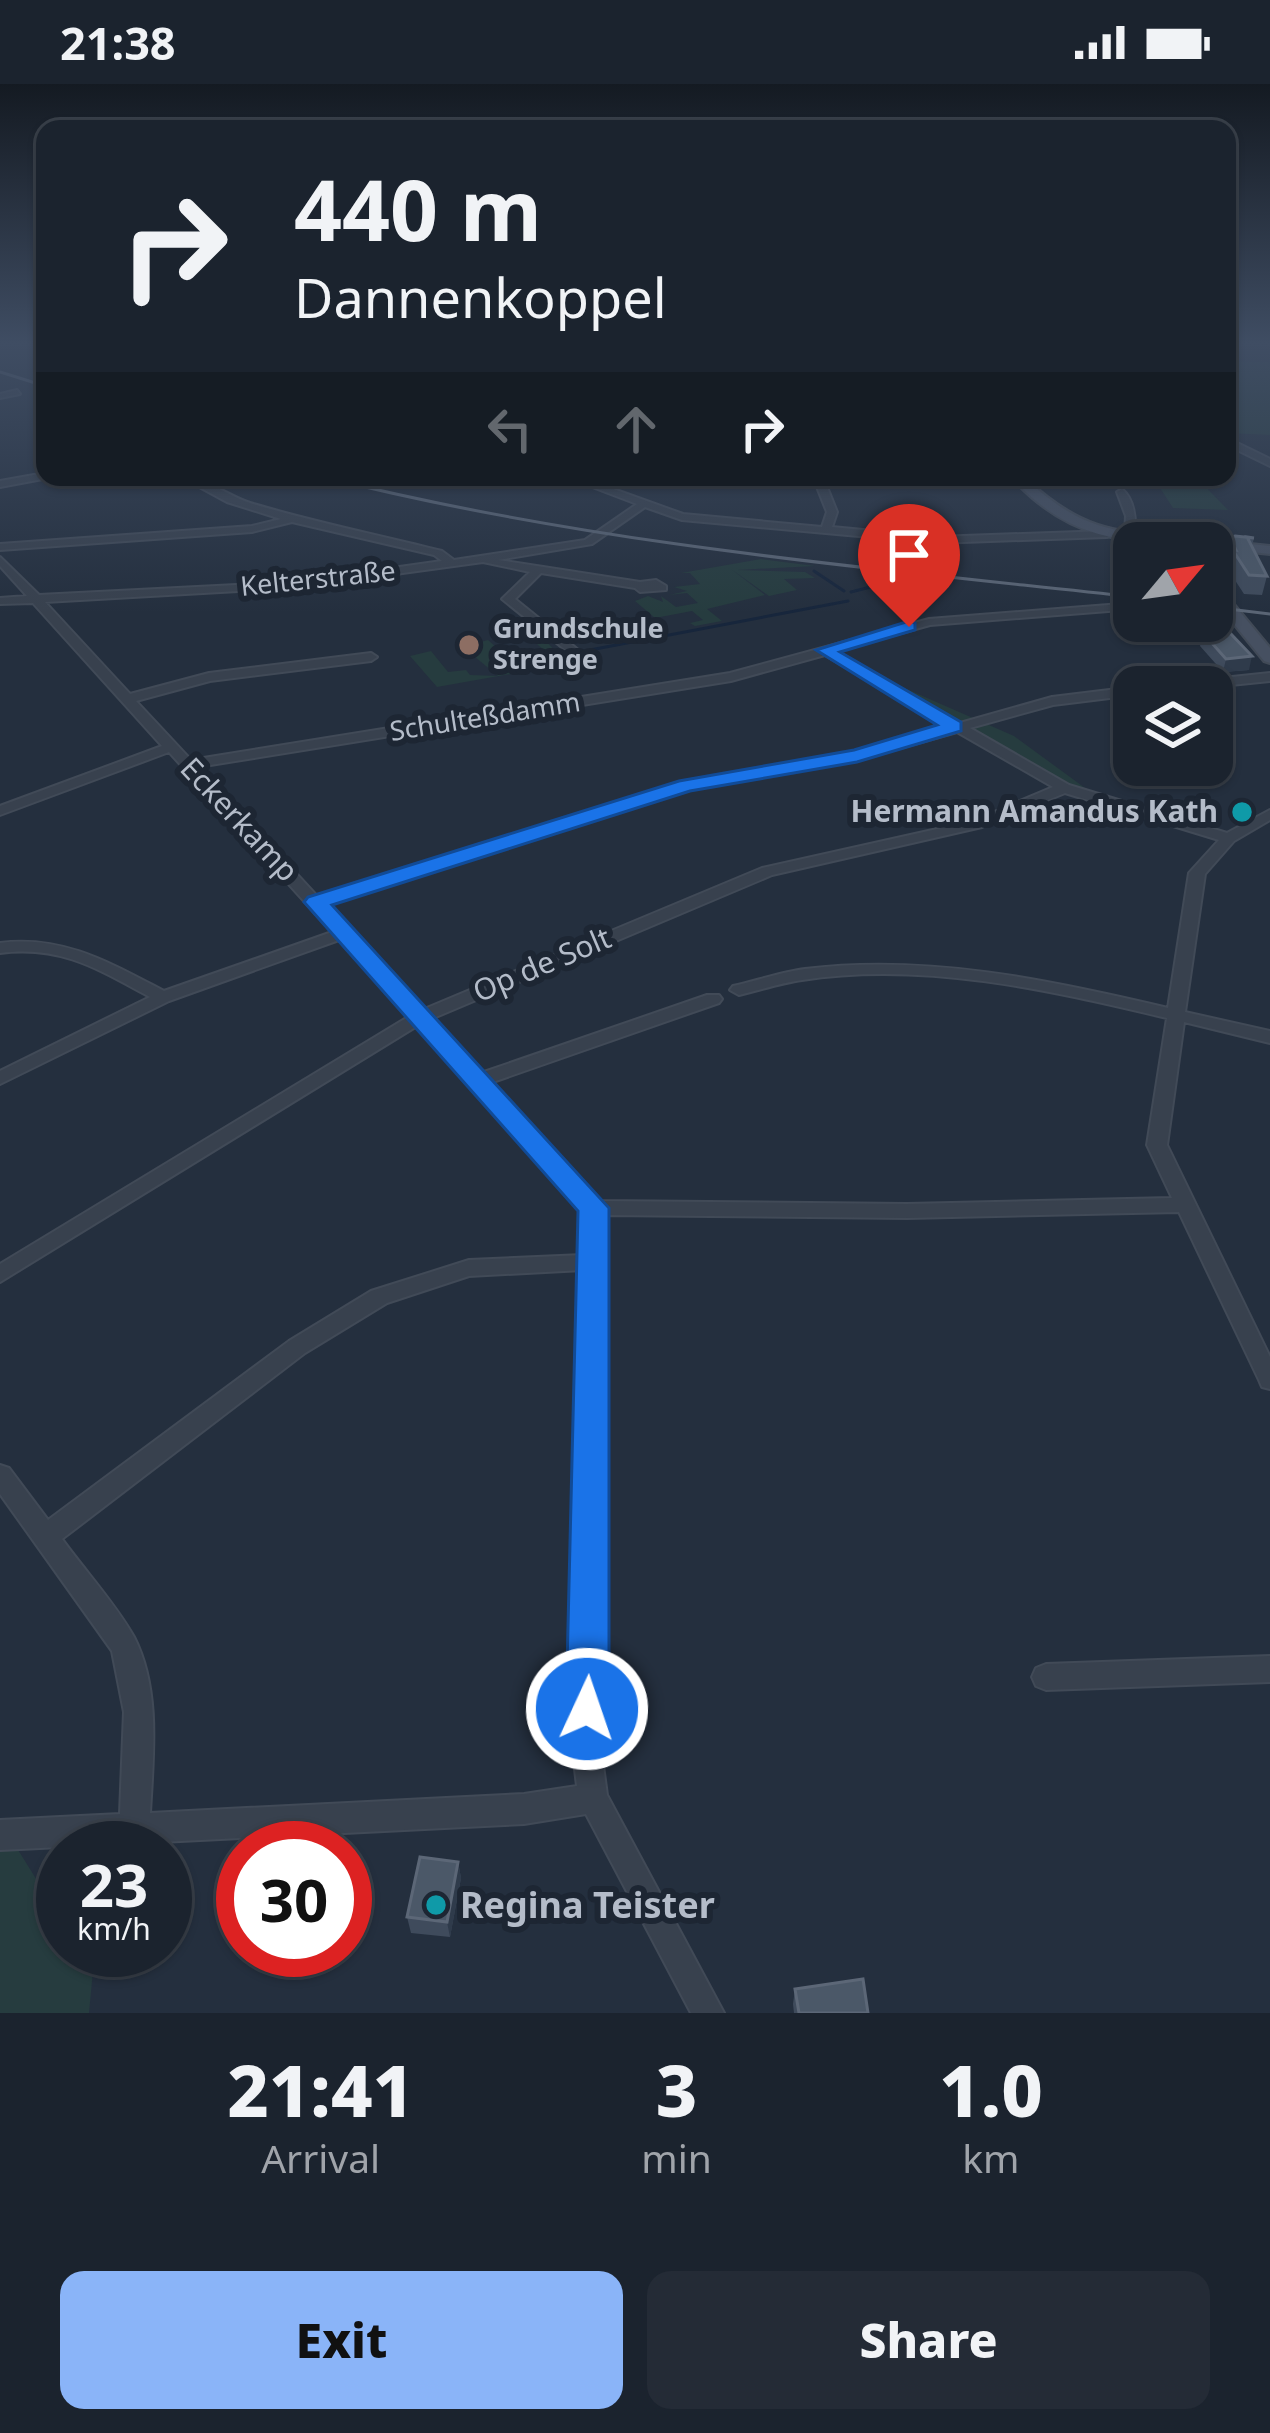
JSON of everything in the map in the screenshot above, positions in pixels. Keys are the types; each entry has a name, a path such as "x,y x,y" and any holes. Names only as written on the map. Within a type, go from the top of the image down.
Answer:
{"main road":[{"path":"1026,486 1074,531 1113,535"},
{"path":"1233,546 1270,550"},
{"path":"1233,614 1270,658"}],"street":[{"path":"1236,446 1270,463"},
{"path":"0,484 36,478"},
{"path":"203,486 230,500 438,554 451,563"},
{"path":"593,486 682,518 825,532 936,540 1074,531"},
{"path":"822,486 832,512 825,532"},
{"path":"1122,492 1131,522"},
{"name":"Kelterstraße","path":"0,602 293,585 484,559 588,542 641,506"},
{"name":"Kelterstraße","path":"627,518 682,518"},
{"path":"0,547 252,529 292,519"},
{"path":"484,559 496,566 639,585"},
{"name":"Eckerkamp","path":"0,560 594,1208"},
{"path":"536,572 508,598 578,656"},
{"name":"Schulteßdamm","path":"188,765 731,677 929,622 1113,608"},
{"path":"825,650 1064,788 1229,838"},
{"path":"127,699 209,677 371,656"},
{"path":"1233,681 1270,677"},
{"path":"316,902 686,785 857,756 1052,701 1113,694"},
{"path":"0,812 171,747"},
{"name":"Op de Solt","path":"0,1274 422,1016 767,871 976,824 1064,788"},
{"path":"1270,814 1229,838 1197,873 1156,1145 1270,1380"},
{"path":"0,1078 163,998 344,933"},
{"path":"0,948 46,943 78,952 163,998"},
{"path":"739,990 775,978 865,969 978,976 1270,1036"},
{"path":"480,1080 713,999"},
{"path":"708,2013 593,1798 585,1736 590,1682 594,1208 907,1211 1182,1204"},
{"path":"45,1537 232,1393 379,1297 469,1268 593,1262"},
{"path":"0,1475 123,1644 136,1676 140,1708 134,1821"},
{"path":"1046,1677 1270,1669"},
{"path":"192,1825 524,1809 593,1798"},
{"path":"0,1835 36,1833"}],"green space":[{"path":"1159,486 1205,486 1228,510 1173,508"},
{"path":"761,559 815,566 737,570 805,572 815,578 784,579 797,590 769,596 731,569 765,595 707,609 722,621 695,626 690,623 703,620 692,611 655,618 635,601 648,596 663,602 661,596 676,607 698,603 687,593 669,595 687,591 674,587 700,584 690,573 681,573"},
{"path":"488,640 496,647 505,645 530,666 555,660 537,644 547,642 563,660 578,662 437,687 410,656 431,651 448,672 498,676 463,647"},
{"path":"886,680 1014,736 1096,796 1012,758"},
{"path":"0,1821 36,1879 36,1977 92,1977 89,2013 0,2013"}],"building":[{"path":"1233,537 1247,537 1267,576 1249,575 1233,551"},
{"path":"1233,636 1252,656 1226,659 1211,642 1233,642"},
{"name":"Regina Teister","path":"420,1857 458,1862 447,1922 407,1917"},
{"path":"863,1979 868,2013 799,2013 795,1989"}],"waterway":[{"path":"814,571 844,591"},
{"path":"851,592 882,584"},
{"path":"590,650 848,601"}],"tram line":[{"path":"363,486 625,537 1113,595"},
{"path":"1233,610 1270,614"}],"place":[{"name":"Grundschule Strenge","path":"469,645"},
{"name":"Hermann Amandus Kath","path":"1242,812"},
{"name":"Regina Teister","path":"436,1905"}],"route":[{"path":"587,1709 594,1208 316,902 686,785 857,756 954,726 825,650 909,627"}]}
